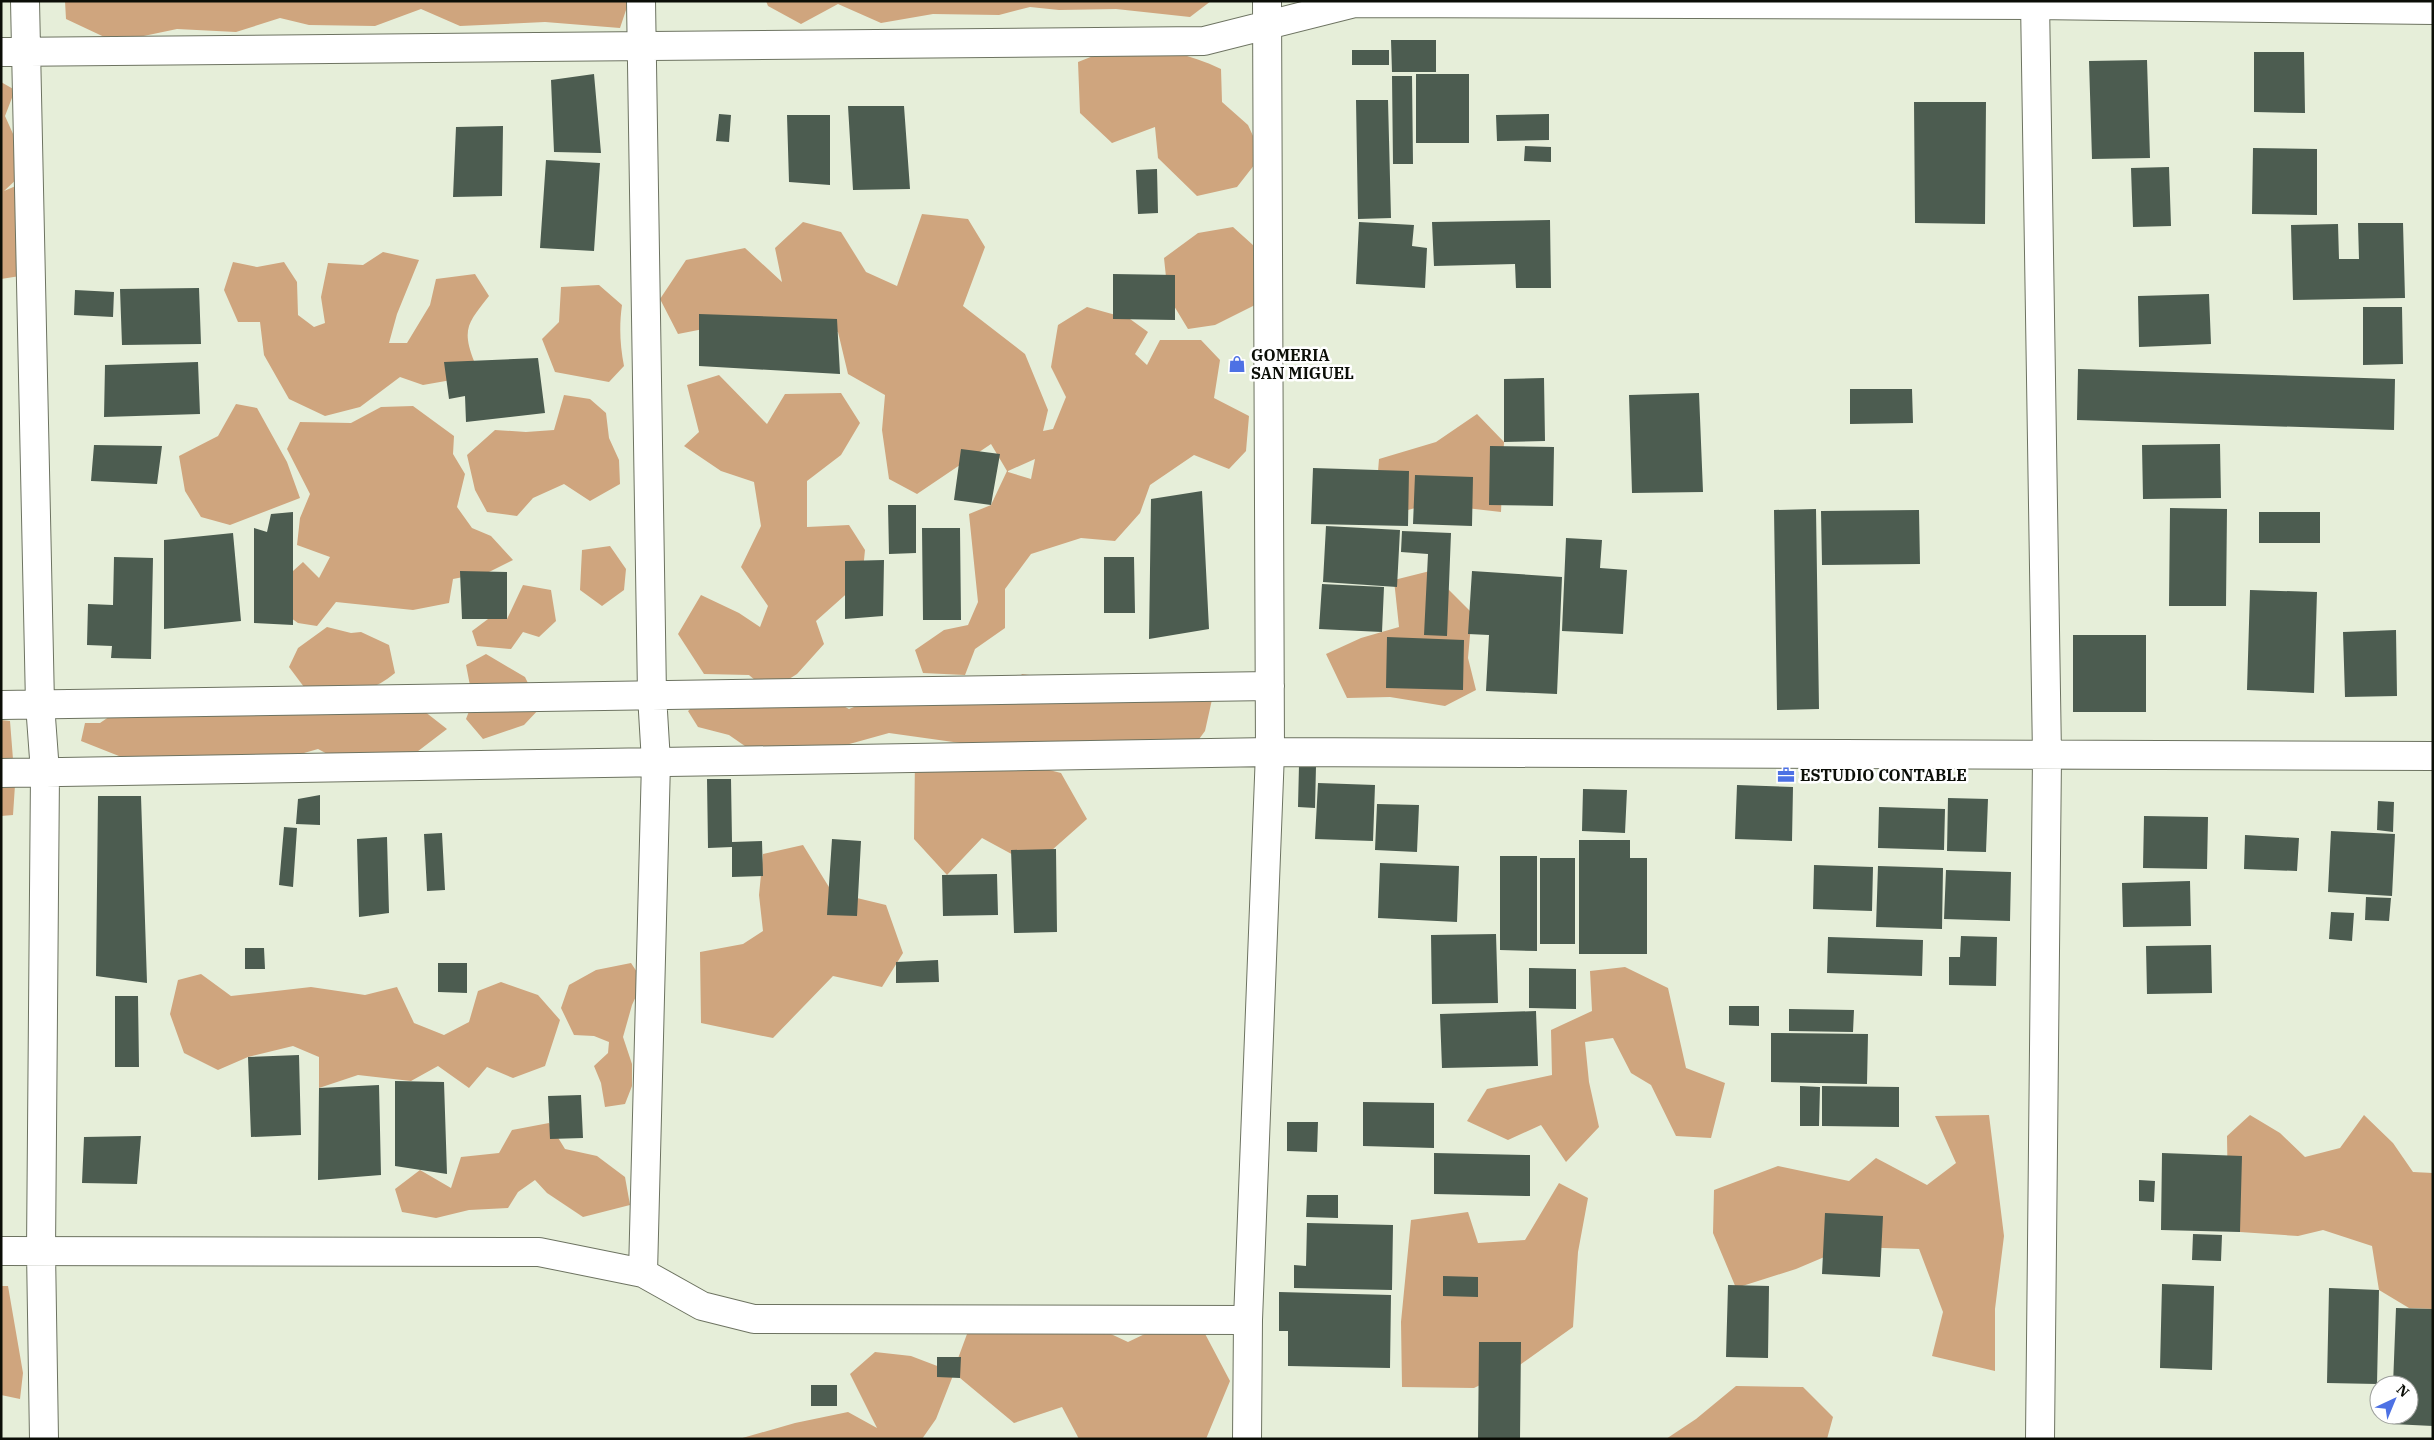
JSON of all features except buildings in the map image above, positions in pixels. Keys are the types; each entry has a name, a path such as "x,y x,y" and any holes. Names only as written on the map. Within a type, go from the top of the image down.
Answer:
{"street":[{"path":"25,1 14,52 40,704 45,772 41,1251 44,1439"},
{"path":"640,1 652,695 656,762 643,1273"},
{"path":"14,52 1204,41 1267,13 1352,2 2035,3 2433,10"},
{"path":"2035,3 2047,756 2040,1439"},
{"path":"1247,1439 1248,1320 1270,752 1267,13"},
{"path":"1,705 1270,686"},
{"path":"1,773 1270,752 2433,756"},
{"path":"1,1251 539,1252 643,1273 702,1306 754,1319 1248,1320"}],"shaded area":[{"path":"65,1 629,1 620,28 545,22 460,26 421,9 375,26 309,25 280,18 236,32 177,29 115,42 66,19"},
{"path":"766,1 1211,1 1190,17 1116,9 1059,10 1030,7 999,15 933,14 881,23 838,4 801,24 768,6"},
{"path":"1126,43 1186,56 1221,69 1222,102 1248,125 1259,149 1255,164 1237,187 1197,196 1158,158 1155,127 1112,143 1080,113 1078,62"},
{"path":"1,82 15,90 5,116 18,145 19,177 4,191 18,185 20,276 1,279"},
{"path":"922,214 968,219 985,247 963,306 1025,354 1048,410 1043,431 1053,429 1066,397 1051,367 1058,325 1087,307 1130,319 1148,332 1135,354 1147,365 1160,340 1201,340 1220,360 1214,398 1249,416 1246,451 1229,469 1194,455 1150,485 1140,513 1115,541 1081,538 1031,554 1005,589 1005,628 975,649 965,675 923,673 915,650 944,630 968,625 978,602 969,514 991,505 1007,471 991,444 917,494 889,479 882,430 885,395 848,374 838,332 739,322 678,334 660,299 686,260 745,248 782,282 775,248 803,222 841,232 866,272 897,286","holes":["1035,459 1031,479 1008,472 1008,471"]},
{"path":"1233,227 1264,255 1263,301 1215,325 1188,329 1168,296 1164,258 1198,233"},
{"path":"383,252 419,260 397,314 389,343 407,343 430,305 436,279 475,274 489,296 476,312 469,326 468,341 474,361 457,379 423,385 400,377 360,407 325,416 289,399 264,355 260,322 238,322 224,290 233,262 257,267 284,262 297,282 298,315 314,327 325,323 321,297 328,263 363,265"},
{"path":"599,285 622,305 620,336 624,366 609,382 555,372 542,339 559,322 561,287"},
{"path":"719,375 767,424 785,394 841,393 860,423 841,455 807,481 807,527 849,525 865,550 862,580 816,621 824,644 797,674 770,691 817,692 849,709 892,692 999,701 1022,674 1090,683 1213,695 1205,731 1188,754 989,747 889,733 835,748 755,753 729,735 698,727 688,711 711,691 768,691 749,675 704,674 678,634 701,595 739,613 760,627 768,606 741,567 761,526 754,482 721,471 684,446 699,432 687,385"},
{"path":"564,395 590,399 606,413 609,438 619,460 620,484 590,501 564,484 533,498 517,516 487,512 475,490 467,455 495,430 526,432 554,430"},
{"path":"236,404 257,408 287,462 300,498 230,525 201,517 185,491 179,456 218,436"},
{"path":"413,406 454,436 453,454 465,474 457,507 472,528 491,536 513,560 489,572 453,579 449,603 413,610 336,602 317,626 298,623 277,608 283,580 303,562 319,578 330,557 297,545 300,518 310,494 287,449 300,422 351,423 381,407"},
{"path":"1477,414 1504,442 1501,512 1431,504 1392,514 1377,484 1379,459 1436,442"},
{"path":"610,546 626,569 624,590 602,606 580,590 582,550"},
{"path":"1430,571 1472,613 1468,658 1476,690 1445,706 1390,697 1347,698 1326,654 1361,638 1399,627 1394,580"},
{"path":"523,585 551,590 556,621 539,637 523,632 511,649 477,646 472,631 488,619 507,619"},
{"path":"327,627 351,633 361,632 389,645 395,673 384,681 364,690 343,693 307,691 289,667 298,648"},
{"path":"486,654 525,677 540,708 524,725 483,739 466,719 473,701 466,665"},
{"path":"119,710 424,711 447,729 409,758 352,767 318,749 269,763 124,758 81,741 85,723 100,723"},
{"path":"1,720 10,721 15,785 13,815 1,816"},
{"path":"998,757 1061,773 1087,819 1034,866 982,838 947,875 914,839 915,758"},
{"path":"803,845 832,892 886,905 903,953 882,987 833,976 773,1038 701,1023 700,952 743,944 763,931 759,895 763,854"},
{"path":"631,963 643,981 632,1005 623,1037 632,1064 632,1086 625,1104 605,1107 601,1083 594,1066 608,1053 609,1042 594,1036 574,1035 561,1008 569,985 596,970"},
{"path":"1625,967 1668,988 1686,1068 1725,1083 1711,1138 1676,1136 1651,1085 1631,1073 1613,1038 1585,1042 1589,1082 1599,1127 1566,1162 1541,1125 1508,1140 1467,1121 1487,1089 1552,1075 1551,1030 1592,1011 1590,971"},
{"path":"201,974 231,996 311,987 365,995 397,987 414,1023 444,1035 469,1022 478,991 501,982 538,995 560,1020 545,1066 513,1078 487,1067 469,1088 438,1066 411,1081 358,1075 319,1088 319,1057 293,1046 248,1057 218,1070 184,1053 170,1014 178,980"},
{"path":"1989,1115 2004,1236 1995,1309 1995,1371 1932,1356 1943,1312 1919,1249 1848,1247 1796,1269 1736,1288 1713,1233 1714,1190 1778,1166 1849,1181 1876,1158 1927,1185 1956,1163 1935,1116"},
{"path":"2250,1115 2280,1133 2305,1157 2340,1148 2364,1115 2393,1143 2413,1172 2433,1173 2433,1309 2409,1308 2379,1290 2372,1246 2323,1230 2298,1236 2240,1232 2228,1202 2227,1136"},
{"path":"549,1123 565,1149 597,1156 625,1177 630,1205 583,1217 547,1193 535,1180 518,1192 508,1208 469,1210 436,1218 402,1212 395,1189 420,1170 451,1188 461,1157 499,1153 512,1130"},
{"path":"1559,1183 1588,1198 1578,1252 1573,1327 1517,1367 1474,1388 1402,1387 1401,1322 1411,1220 1468,1212 1478,1243 1525,1240"},
{"path":"1,1286 8,1286 23,1373 20,1399 1,1395"},
{"path":"1193,1311 1230,1381 1206,1439 1079,1439 1062,1407 1014,1423 954,1373 936,1419 922,1439 739,1439 795,1423 848,1412 877,1428 850,1374 875,1352 911,1356 953,1372 974,1315 1066,1313 1128,1342"},
{"path":"1736,1386 1803,1387 1833,1417 1827,1439 1666,1439 1696,1419"}],"place":[{"name":"GOMERIA SAN MIGUEL","path":"1237,364"},
{"name":"ESTUDIO CONTABLE","path":"1786,775"}]}
